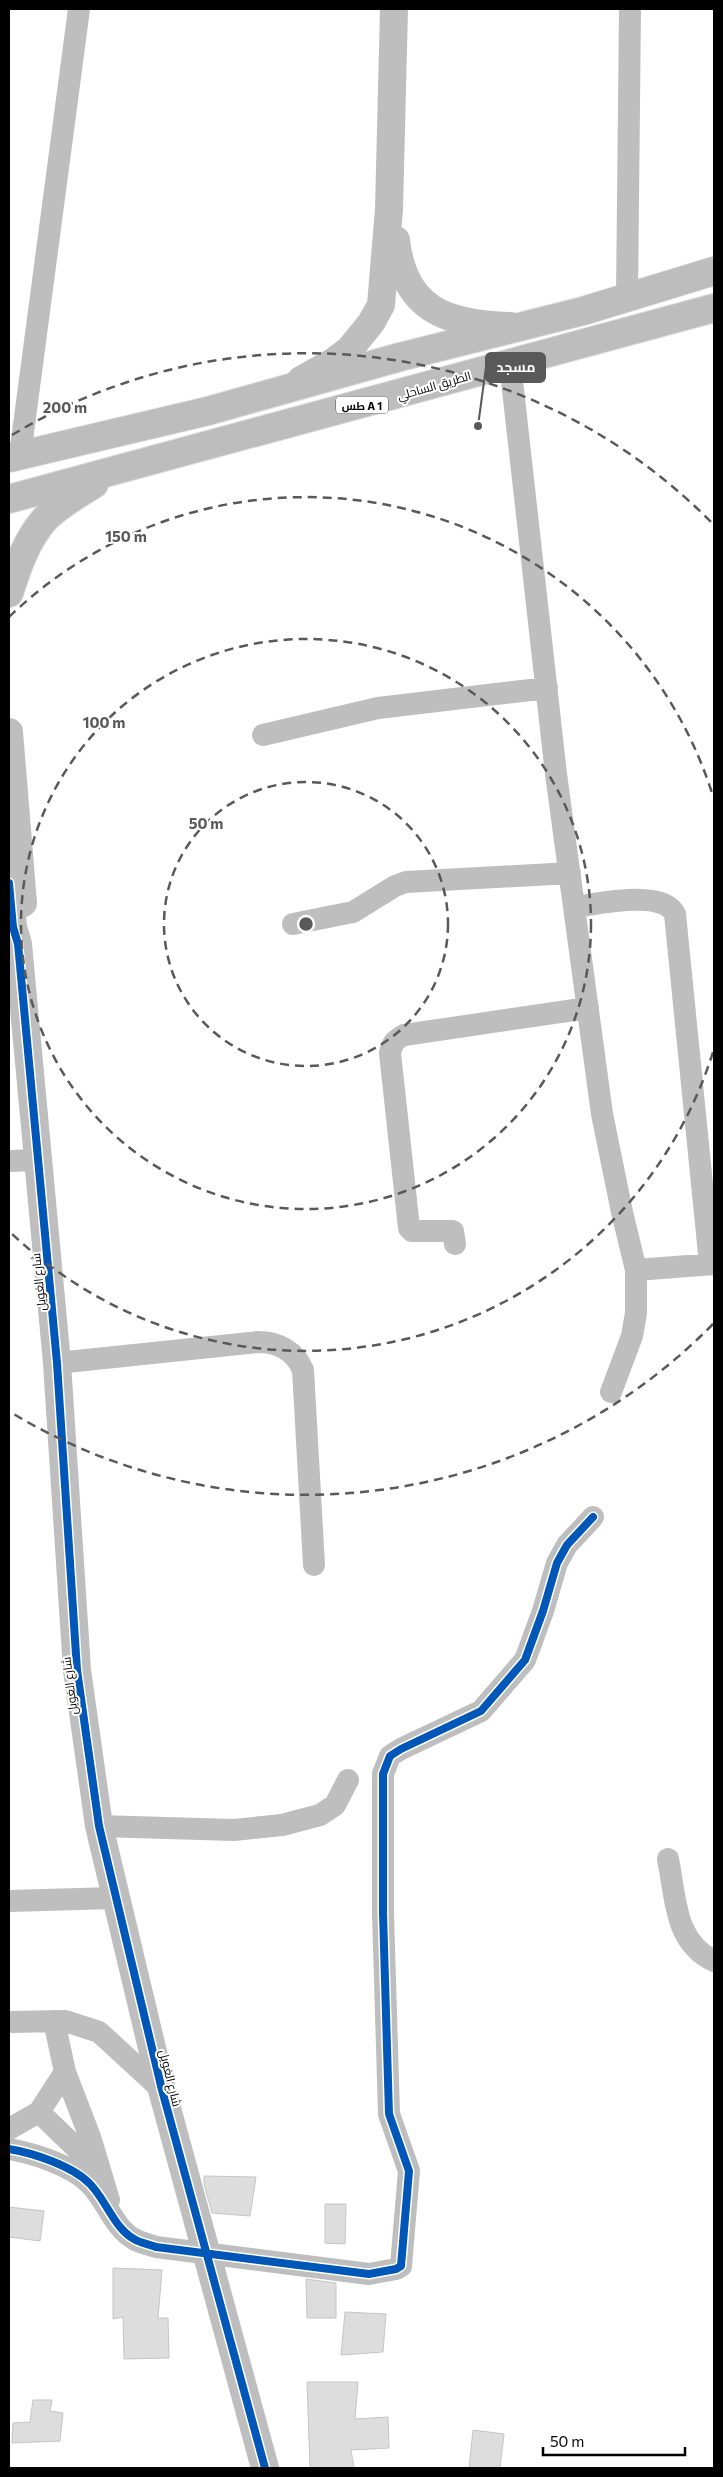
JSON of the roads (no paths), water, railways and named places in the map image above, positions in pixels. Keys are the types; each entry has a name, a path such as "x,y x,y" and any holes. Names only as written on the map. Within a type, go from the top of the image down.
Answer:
{"highway":[{"path":"14,456 208,411 520,327 714,271"},
{"name":"الطريق الساحلي","path":"9,499 667,319 714,308"},
{"path":"9,593 30,542 44,520 60,507 116,470"}],"street":[{"path":"14,456 79,9"},
{"path":"284,390 333,362 349,350 371,323 380,305 385,233 389,209 394,9"},
{"path":"628,297 630,9"},
{"path":"389,209 404,276 414,294 431,308 452,319 475,325 520,327"},
{"path":"510,363 547,688 602,1114 636,1270 636,1313 632,1336 611,1392"},
{"path":"263,735 378,708 547,688"},
{"name":"شارع الغويل","path":"9,732 25,920 18,944"},
{"path":"293,924 354,912 395,886 406,882 570,873"},
{"name":"شارع الغويل","path":"9,883 13,926 18,944 57,1363 77,1670 99,1826 114,1898 162,2090 265,2468"},
{"path":"574,907 643,900 661,902 672,907 675,914 712,1264 636,1270"},
{"path":"455,1244 454,1232 450,1230 419,1232 412,1231 409,1228 390,1053 391,1045 396,1039 404,1035 588,1008"},
{"path":"9,1161 37,1160"},
{"path":"57,1363 258,1342 268,1342 284,1347 294,1355 303,1370 314,1565"},
{"path":"9,2149 33,2153 90,2183 121,2228 133,2239 156,2247 368,2274 396,2269 401,2266 409,2171 389,2114 383,1913 383,1774 390,1756 401,1748 481,1711 524,1660 543,1611 557,1563 567,1545 593,1517"},
{"path":"99,1826 234,1830 282,1825 320,1816 335,1805 348,1780"},
{"path":"668,1860 684,1935 693,1948 714,1961"},
{"path":"9,1901 114,1898"},
{"path":"54,2021 65,2072 90,2138 113,2216"},
{"path":"9,2022 54,2021 85,2026 99,2032 162,2090"},
{"path":"9,2129 39,2112 65,2072"},
{"path":"39,2112 100,2171"}],"place":[{"name":"مسجد","path":"478,426"}]}
